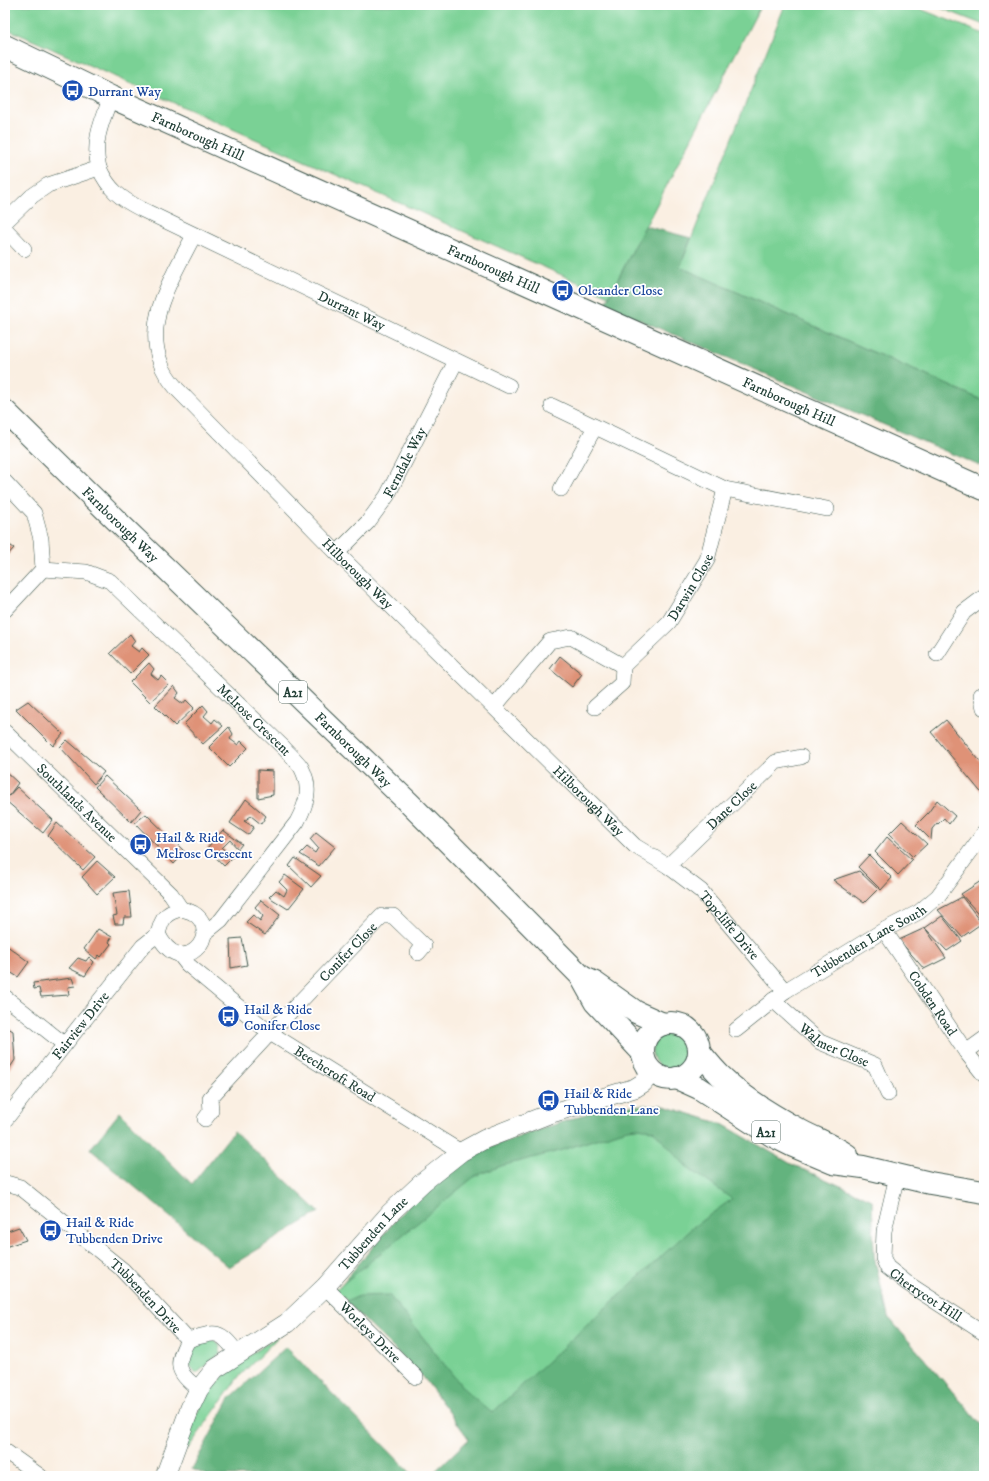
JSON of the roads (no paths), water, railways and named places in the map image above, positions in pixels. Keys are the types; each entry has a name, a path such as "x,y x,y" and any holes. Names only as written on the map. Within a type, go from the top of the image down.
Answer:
{"main road":[{"name":"Farnborough Hill","path":"5,46 111,98 984,488"},
{"name":"Farnborough Way","path":"5,411 409,803 580,975 595,1002 642,1053"},
{"name":"Farnborough Way","path":"580,975 595,983 636,1012 663,1024"},
{"path":"671,1022 688,1028 694,1034 698,1042 698,1060 686,1075 667,1079 652,1072 645,1062 642,1053 648,1034 663,1024 671,1022"},
{"name":"A21","path":"699,1051 725,1080 753,1101 791,1126 839,1150 864,1167"},
{"name":"A21","path":"677,1078 699,1088 755,1125 793,1146 833,1163 864,1167 944,1186 984,1192"}],"street":[{"name":"Durrant Way","path":"111,98 100,127 96,149 99,168 108,186 122,198 194,235 509,386"},
{"path":"5,222 32,196 48,184 99,168"},
{"path":"5,229 24,248"},
{"name":"Hilborough Way","path":"194,235 165,293 158,314 155,337 160,361 170,380 185,398 337,553 635,846 668,866"},
{"name":"Ferndale Way","path":"337,553 368,522 387,496 456,361"},
{"path":"552,406 725,489 827,509"},
{"path":"561,489 595,427"},
{"path":"5,482 34,513 41,539 43,569 5,610"},
{"name":"Darwin Close","path":"623,666 669,622 707,560 725,489"},
{"name":"Melrose Crescent","path":"43,569 86,572 110,581 284,748 301,767 308,788 305,808 297,822 221,920 205,933"},
{"path":"937,654 964,612 984,597"},
{"path":"494,707 550,641 571,637 623,666 622,682 595,707"},
{"name":"Southlands Avenue","path":"5,732 171,894 181,909"},
{"name":"Dane Close","path":"668,866 776,762 801,757"},
{"name":"Tubbenden Lane South","path":"736,1030 785,991 884,930 919,912 938,896 984,833"},
{"name":"Topcliffe Drive","path":"668,866 701,891 785,991"},
{"path":"181,909 193,912 202,921 205,933 200,945 191,952 180,955 171,952 163,944 158,934 161,922 169,912 181,909"},
{"name":"Conifer Close","path":"270,1033 382,916 393,916 424,946 418,953"},
{"name":"Cobden Road","path":"884,930 966,1052 984,1075"},
{"name":"Fairview Drive","path":"5,1120 142,946 158,934"},
{"name":"Beechcroft Road","path":"180,955 187,964 270,1033 461,1152"},
{"path":"5,997 64,1044"},
{"name":"Walmer Close","path":"773,1000 820,1042 875,1065 888,1094"},
{"path":"205,1119 210,1111 210,1098 270,1033"},
{"path":"966,1052 984,1039"},
{"name":"Tubbenden Lane","path":"165,1476 190,1408 199,1389 215,1369 286,1323 325,1287 390,1212 423,1182 461,1152 486,1139 549,1114 635,1088 652,1072"},
{"name":"Cherrycot Hill","path":"897,1176 884,1231 883,1258 887,1267 907,1283 984,1333"},
{"name":"Tubbenden Drive","path":"5,1183 20,1187 123,1270 188,1340"},
{"name":"Worleys Drive","path":"325,1287 416,1377"},
{"name":"Tubbenden Drive","path":"199,1389 187,1380 179,1366 181,1354 188,1340 209,1334 220,1334 238,1354"},
{"path":"5,1451 40,1476"}],"place":[{"name":"Durrant Way","path":"73,91"},
{"name":"Oleander Close","path":"563,290"},
{"name":"Hail & Ride Melrose Crescent","path":"141,845"},
{"name":"Hail & Ride Conifer Close","path":"229,1017"},
{"name":"Hail & Ride Tubbenden Lane","path":"549,1101"},
{"name":"Hail & Ride Tubbenden Drive","path":"51,1230"}]}
